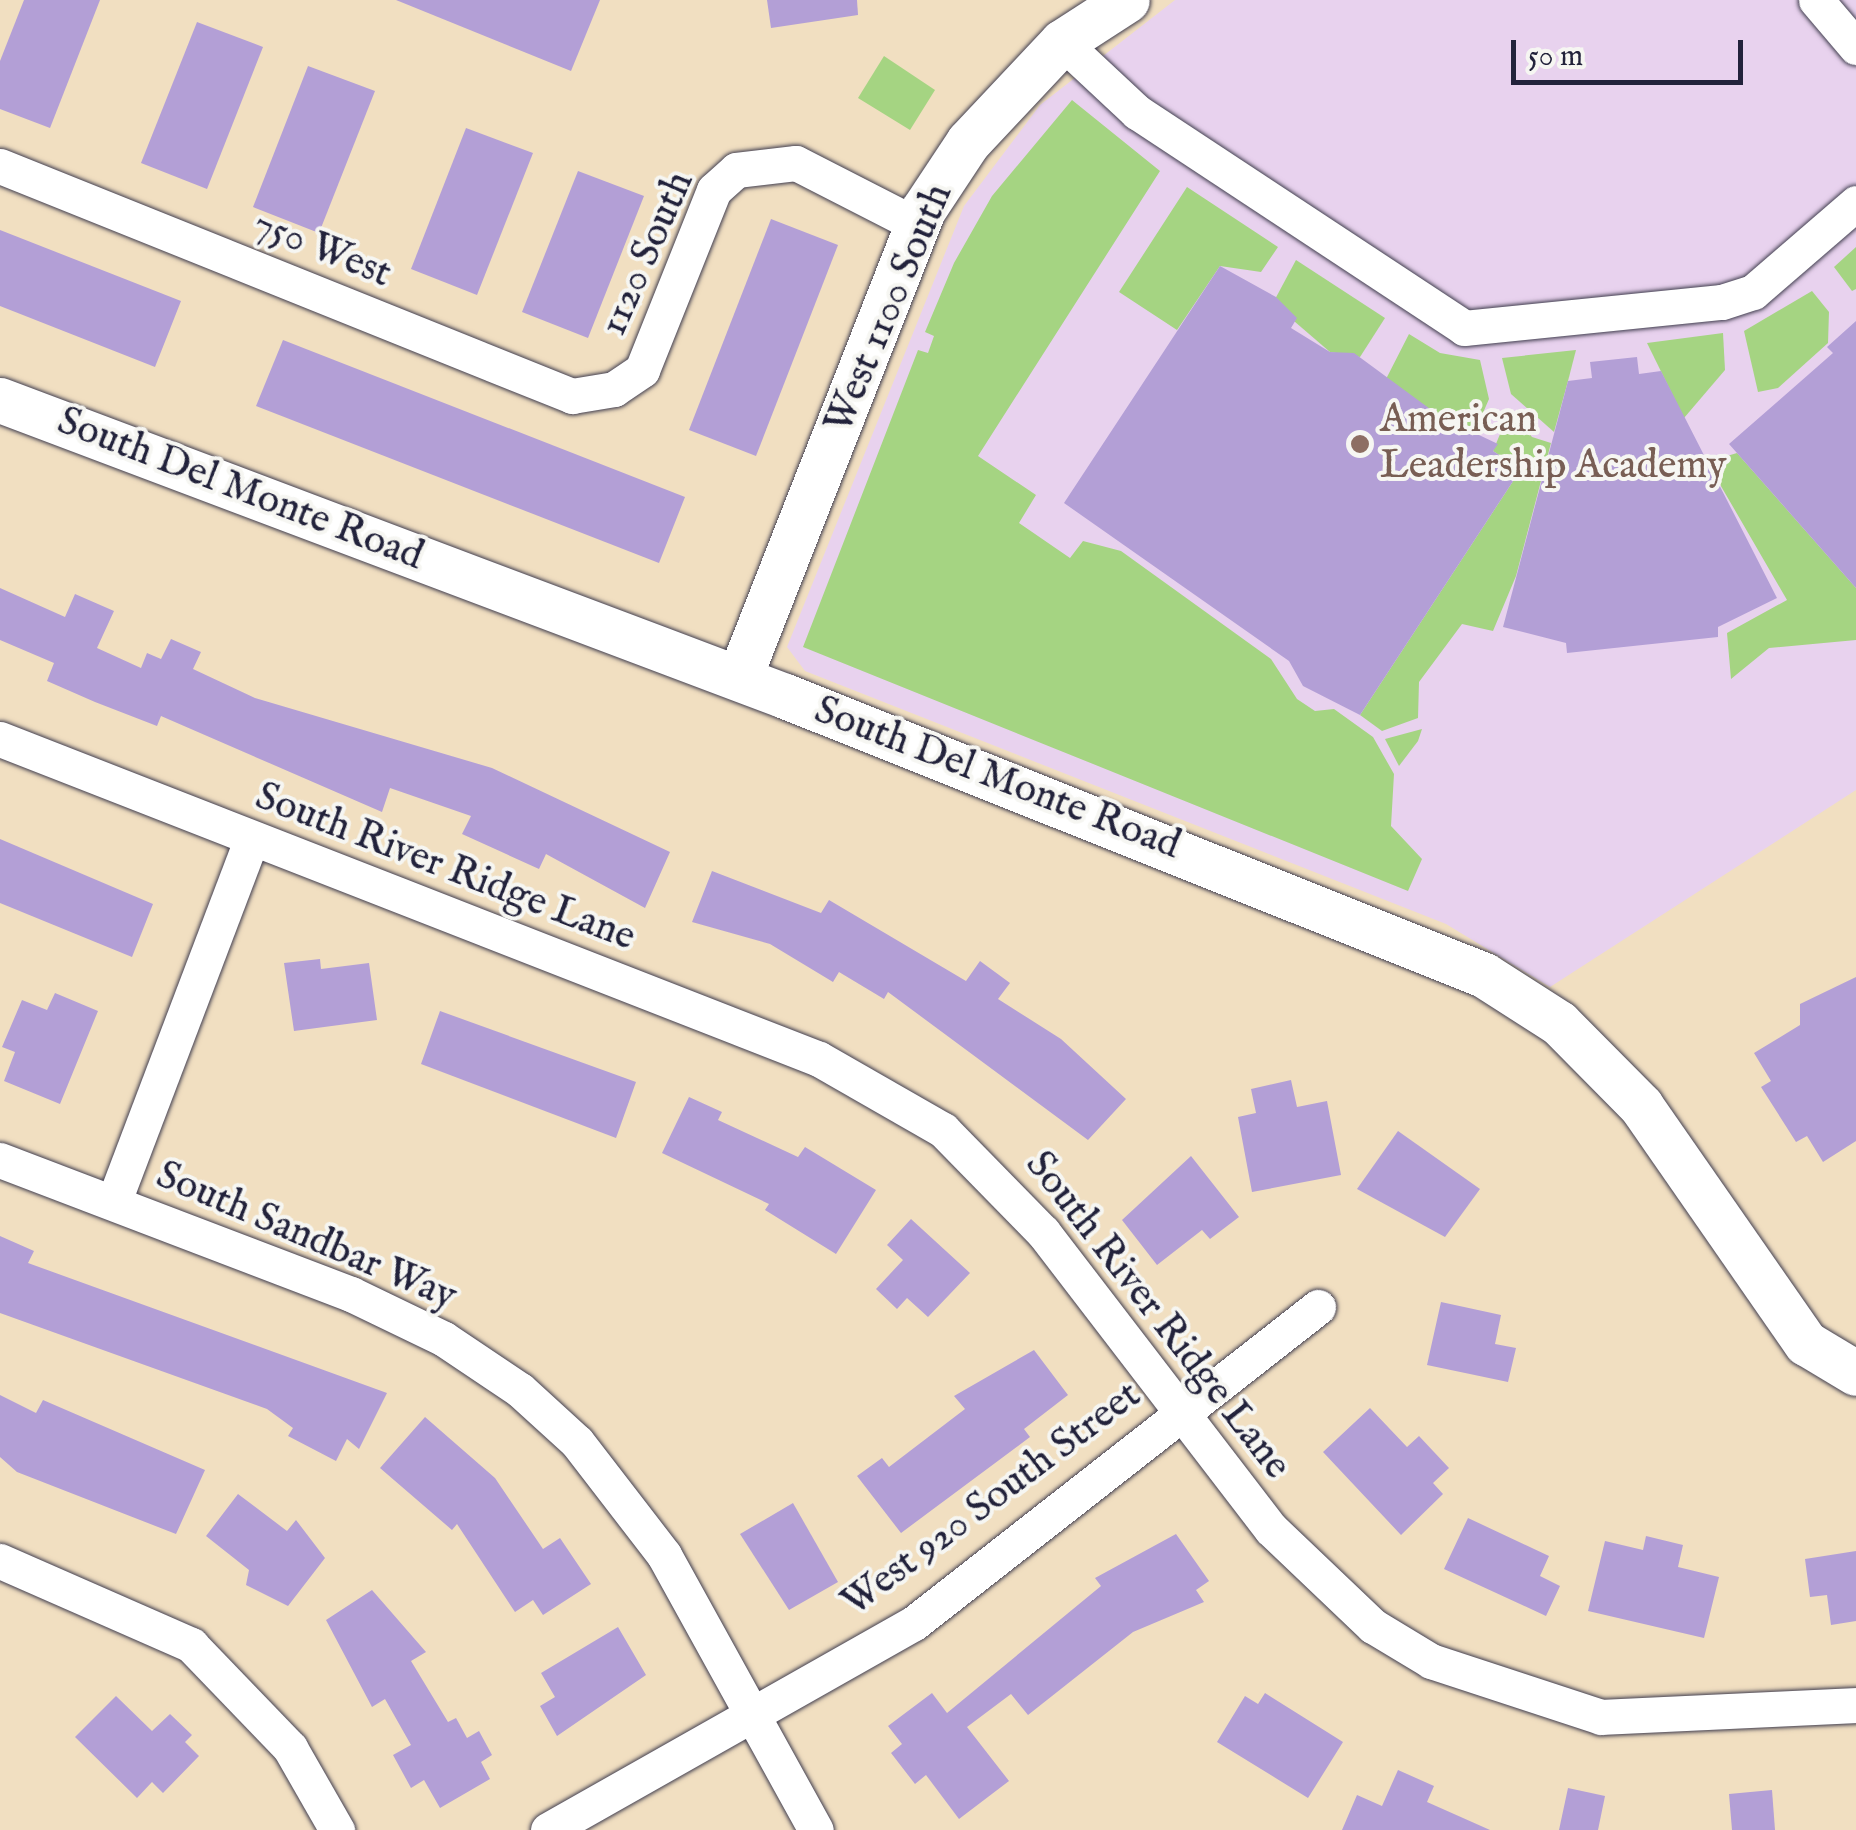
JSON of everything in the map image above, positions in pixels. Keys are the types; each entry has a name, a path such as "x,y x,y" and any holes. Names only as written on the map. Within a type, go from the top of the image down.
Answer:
{"street":[{"name":"West 1100 South","path":"739,678 917,225 968,142 1062,42 1127,0"},
{"path":"1816,0 1856,47"},
{"path":"1062,42 1138,112 1464,328 1722,302 1753,292 1856,202"},
{"name":"1120 South","path":"614,389 642,370 714,190 764,160 796,163 917,225"},
{"name":"750 West","path":"0,166 572,396 614,389"},
{"name":"South Del Monte Road","path":"0,400 739,678 1484,974 1559,1023 1641,1106 1806,1343 1849,1371"},
{"name":"South River Ridge Lane","path":"0,739 819,1059 943,1130 1043,1232 1179,1410 1320,1582 1373,1626 1484,1684 1601,1716 1856,1704"},
{"path":"114,1201 252,838"},
{"name":"South Sandbar Way","path":"0,1160 351,1294 444,1339 520,1390 626,1498 816,1830"},
{"name":"West 920 South Street","path":"548,1830 752,1720 914,1622 1179,1410 1318,1307"},
{"path":"0,1561 191,1645 290,1748 337,1830"}],"shaded area":[{"name":"American Leadership Academy","path":"1175,0 1856,0 1856,790 1550,987 1446,924 805,671 787,647 964,206 1040,105"}],"green space":[{"path":"884,56 935,90 910,130 858,98"},
{"path":"1072,100 1160,171 978,456 1036,495 1019,523 1070,558 1083,541 1121,551 1271,659 1297,699 1315,711 1334,709 1373,737 1394,774 1391,826 1422,859 1408,891 803,647 918,350 928,353 934,336 925,332 954,263 992,196"},
{"path":"1187,187 1278,247 1261,272 1220,266 1177,330 1119,292"},
{"path":"1856,247 1856,289 1852,291 1834,267"},
{"path":"1296,260 1385,318 1360,357 1330,352 1273,303"},
{"path":"1812,291 1829,312 1828,343 1778,388 1758,392 1744,331"},
{"path":"1723,333 1725,370 1684,418 1647,343"},
{"path":"1409,334 1440,353 1480,360 1489,399 1476,429 1442,415 1436,424 1385,381"},
{"path":"1576,350 1554,432 1511,394 1502,358"},
{"path":"1510,410 1532,437 1551,443 1516,576 1493,631 1462,624 1419,682 1418,718 1382,731 1360,715 1521,469 1493,451"},
{"path":"1737,453 1856,588 1856,640 1769,648 1731,679 1727,633 1787,600 1707,462"},
{"path":"1422,729 1418,741 1399,766 1385,739"}],"building":[{"path":"24,0 100,0 50,128 0,109 0,61"},
{"path":"396,0 600,0 571,71"},
{"path":"767,0 857,0 858,15 771,28"},
{"path":"197,22 263,47 207,189 141,163"},
{"path":"308,66 375,91 319,233 253,207"},
{"path":"466,128 533,153 477,295 411,269"},
{"path":"578,171 644,196 588,338 522,312"},
{"path":"771,219 838,245 756,456 689,430"},
{"path":"0,230 181,301 155,367 0,306"},
{"path":"1220,266 1276,297 1297,318 1291,328 1330,352 1354,353 1441,417 1498,444 1493,451 1521,469 1360,715 1303,686 1289,661 1064,503"},
{"path":"1856,321 1856,588 1729,444 1833,353 1827,347"},
{"path":"283,340 685,497 659,563 256,406"},
{"path":"1637,357 1639,374 1661,371 1777,598 1718,627 1718,637 1567,653 1566,643 1503,627 1568,381 1592,378 1590,362"},
{"path":"0,588 65,617 75,594 114,611 97,648 141,668 147,653 161,659 171,639 201,652 193,669 255,698 492,768 670,852 645,908 546,854 539,869 462,834 471,816 390,788 382,812 161,716 157,726 95,702 47,681 54,663 0,640"},
{"path":"0,839 153,904 132,957 0,903"},
{"path":"712,871 821,913 829,900 966,981 980,961 1010,983 998,999 1061,1039 1126,1099 1088,1140 888,992 884,999 839,972 833,982 770,944 692,922"},
{"path":"320,959 321,969 369,963 377,1020 294,1031 284,963"},
{"path":"1856,977 1856,1141 1823,1162 1807,1136 1796,1142 1761,1087 1771,1081 1754,1053 1800,1025 1800,1004"},
{"path":"55,993 98,1011 60,1104 4,1081 15,1052 2,1047 22,1000 47,1010"},
{"path":"440,1011 636,1082 616,1138 421,1064"},
{"path":"1291,1080 1297,1107 1327,1101 1341,1175 1252,1192 1238,1117 1256,1113 1251,1089"},
{"path":"689,1097 722,1112 718,1120 798,1157 805,1147 876,1190 836,1254 765,1210 769,1204 662,1153"},
{"path":"1398,1131 1480,1189 1445,1237 1357,1189"},
{"path":"1191,1156 1239,1217 1210,1239 1202,1230 1157,1265 1122,1220"},
{"path":"911,1219 970,1273 928,1317 907,1298 897,1309 876,1289 903,1260 887,1245"},
{"path":"0,1236 34,1251 28,1263 387,1393 359,1449 347,1439 336,1461 288,1436 293,1428 267,1409 0,1313"},
{"path":"1441,1302 1501,1315 1495,1344 1516,1348 1508,1382 1427,1365"},
{"path":"1034,1350 1068,1395 1024,1429 1030,1437 901,1533 857,1476 882,1458 889,1467 965,1409 954,1396"},
{"path":"0,1395 36,1413 43,1400 205,1470 176,1534 17,1472 0,1457"},
{"path":"1370,1408 1407,1447 1419,1436 1449,1468 1433,1483 1443,1494 1401,1535 1323,1452"},
{"path":"425,1417 495,1478 543,1549 560,1538 591,1584 543,1615 533,1600 515,1612 457,1524 452,1530 380,1468"},
{"path":"238,1494 287,1531 296,1520 325,1558 288,1606 246,1585 249,1570 206,1536"},
{"path":"793,1503 838,1582 789,1610 740,1534"},
{"path":"1468,1518 1549,1556 1540,1576 1560,1586 1546,1616 1444,1569"},
{"path":"1176,1534 1209,1581 1196,1590 1204,1602 1133,1632 1028,1715 1011,1694 967,1727 1009,1781 959,1819 926,1775 915,1784 891,1753 902,1744 888,1726 932,1693 947,1713 1101,1586 1095,1578"},
{"path":"1646,1536 1683,1545 1678,1567 1719,1577 1704,1638 1588,1611 1605,1541 1643,1550"},
{"path":"1856,1551 1856,1621 1831,1625 1827,1595 1810,1597 1805,1559"},
{"path":"372,1590 426,1652 411,1661 448,1722 456,1718 467,1738 479,1731 492,1755 481,1762 490,1779 440,1808 424,1780 411,1788 393,1755 411,1745 385,1699 372,1707 326,1620"},
{"path":"618,1627 646,1675 557,1736 540,1706 555,1697 541,1673"},
{"path":"1265,1693 1343,1742 1308,1798 1217,1742 1245,1696 1258,1704"},
{"path":"116,1696 152,1731 170,1714 192,1735 185,1742 199,1756 163,1793 152,1782 137,1798 75,1737"},
{"path":"1398,1770 1434,1786 1427,1802 1490,1830 1342,1830 1357,1795 1382,1806"},
{"path":"1568,1788 1605,1796 1598,1830 1559,1830"},
{"path":"1772,1790 1775,1830 1732,1830 1729,1794"}],"place":[{"name":"American Leadership Academy","path":"1360,444"}]}
